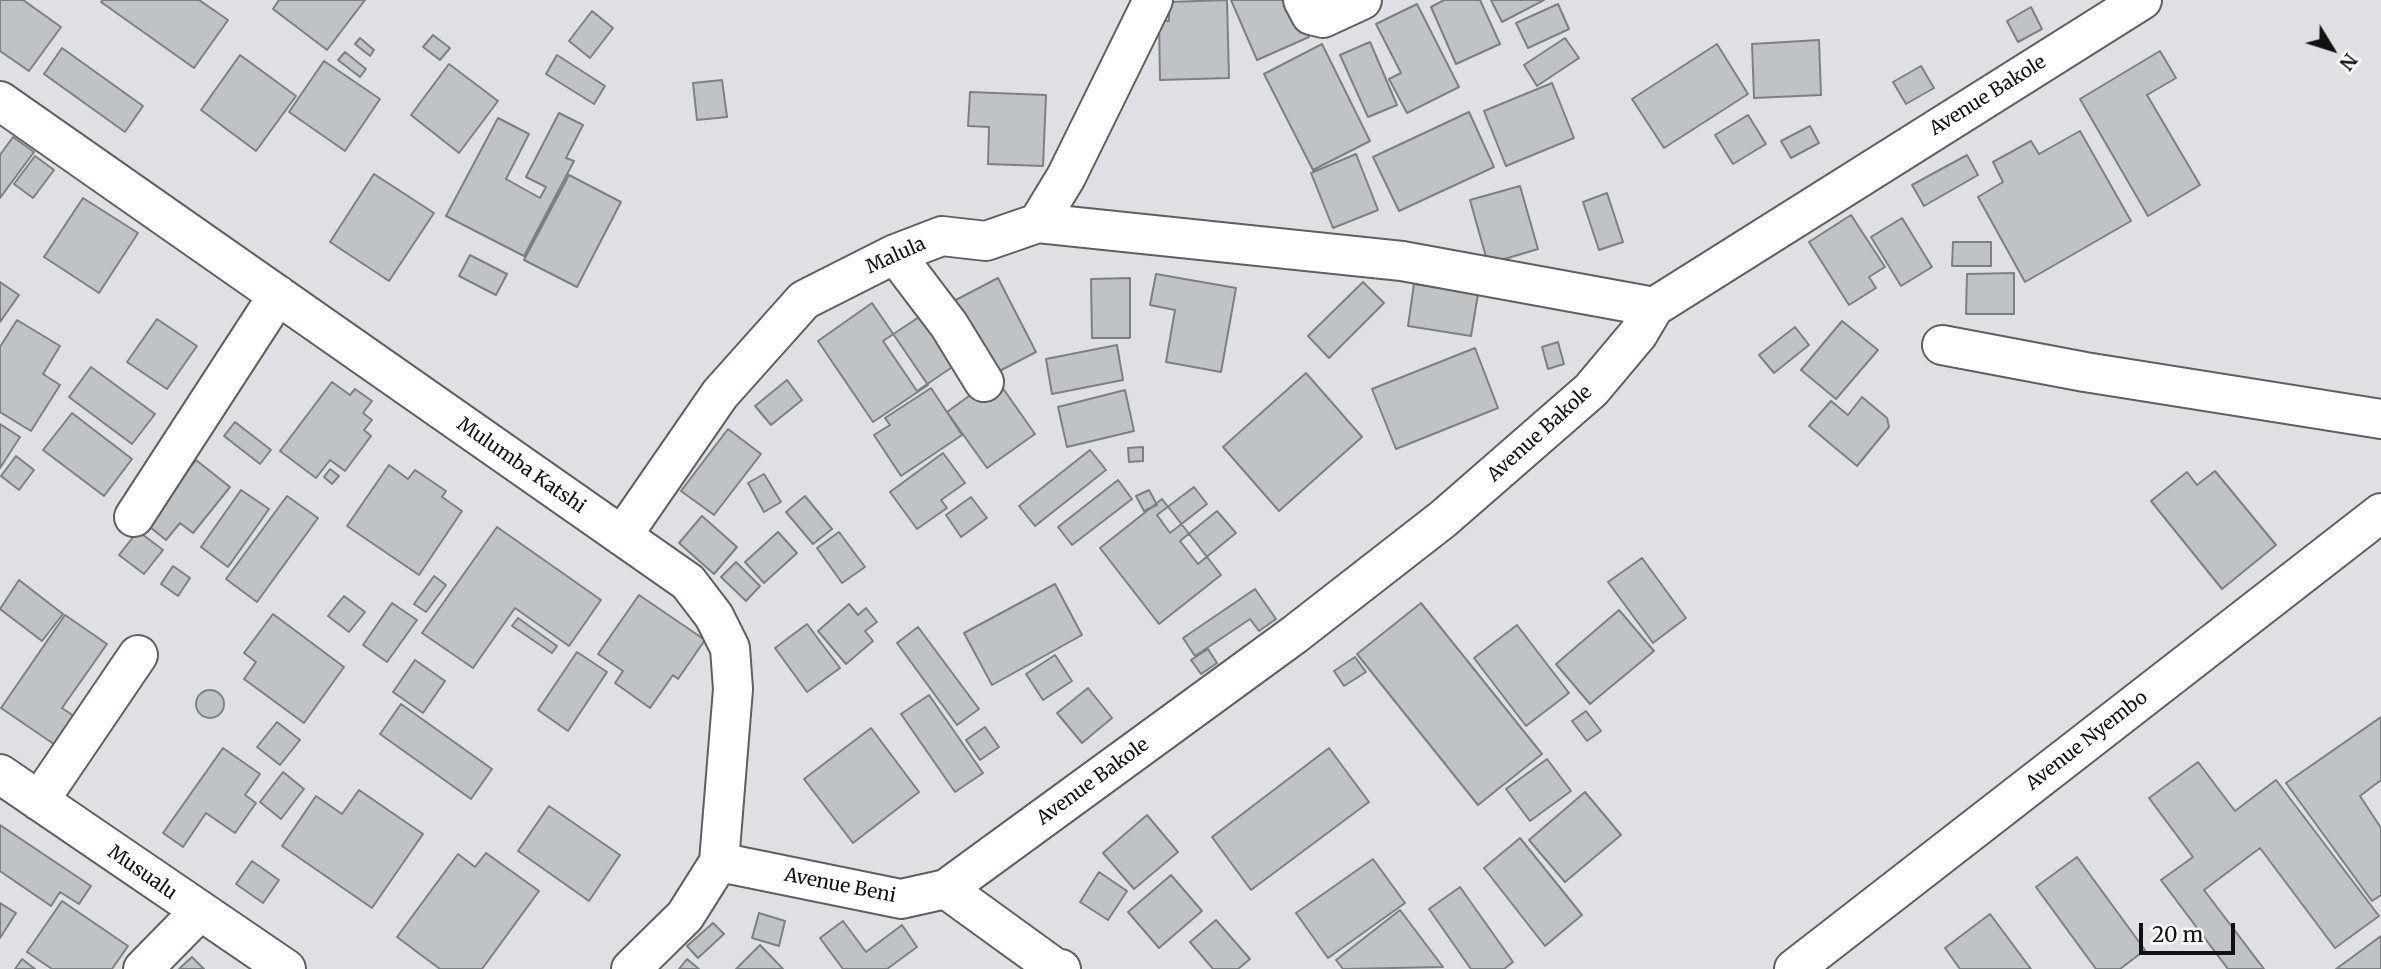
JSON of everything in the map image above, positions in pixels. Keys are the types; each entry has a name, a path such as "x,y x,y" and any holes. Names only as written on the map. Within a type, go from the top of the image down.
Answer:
{"street":[{"path":"1153,0 1066,177 1038,223 1402,261 1654,307"},
{"path":"1303,0 1311,15 1323,18 1362,0"},
{"name":"Avenue Bakole","path":"946,889 1294,635 1443,520 1591,390 1638,334 1654,307 2143,0"},
{"name":"Mulumba Katshi","path":"0,101 688,582 714,616 730,648 733,689 719,862 685,916 631,969"},
{"name":"Malula","path":"622,536 720,394 804,300 895,254 942,236 986,241 1038,223"},
{"path":"895,254 949,325 984,382"},
{"path":"134,517 278,295"},
{"path":"1942,345 2085,372 2381,419"},
{"name":"Avenue Nyembo","path":"1794,969 2381,513"},
{"path":"39,801 138,655"},
{"name":"Musualu","path":"0,774 286,969"},
{"name":"Avenue Beni","path":"719,862 901,899 946,889"},
{"path":"946,889 1055,968 1061,969"},
{"path":"143,969 199,912"}],"building":[{"path":"0,0 23,0 61,27 29,71 0,51"},
{"path":"199,0 228,20 194,68 101,2"},
{"path":"279,0 365,0 327,50 273,9"},
{"path":"1227,0 1229,78 1160,80 1159,21 1169,21 1169,2"},
{"path":"1231,0 1294,0 1309,37 1257,60"},
{"path":"1444,0 1480,0 1500,44 1456,64 1431,7"},
{"path":"1491,0 1544,0 1502,22"},
{"path":"1417,4 1459,87 1407,113 1389,79 1401,73 1376,24"},
{"path":"1558,4 1569,29 1528,48 1516,23"},
{"path":"2031,7 2042,29 2018,42 2007,21"},
{"path":"592,11 613,28 590,58 569,41"},
{"path":"433,35 450,48 440,60 423,47"},
{"path":"360,38 374,50 370,56 355,44"},
{"path":"1565,38 1579,58 1537,86 1524,65"},
{"path":"1819,40 1821,95 1754,98 1752,44"},
{"path":"1370,42 1397,105 1368,117 1340,55"},
{"path":"1322,44 1370,141 1313,170 1264,74"},
{"path":"1717,44 1748,94 1664,148 1632,99"},
{"path":"62,48 143,106 125,132 44,74"},
{"path":"2160,51 2176,78 2147,95 2200,185 2148,216 2080,99"},
{"path":"345,52 366,69 360,77 338,60"},
{"path":"240,55 296,96 256,151 201,110"},
{"path":"557,55 605,86 594,104 546,74"},
{"path":"324,61 380,99 345,151 289,112"},
{"path":"449,64 498,101 459,153 411,115"},
{"path":"1921,66 1934,88 1906,104 1893,82"},
{"path":"722,80 727,117 697,120 693,83"},
{"path":"1552,83 1574,138 1506,166 1484,111"},
{"path":"970,92 1046,95 1043,166 988,164 989,127 968,126"},
{"path":"1469,112 1494,167 1399,211 1373,157"},
{"path":"559,113 583,125 566,158 574,161 524,256 446,216 498,118 529,134 506,179 540,198 546,187 526,177"},
{"path":"1748,115 1766,144 1733,164 1715,135"},
{"path":"1810,126 1819,143 1791,158 1781,141"},
{"path":"2080,131 2131,221 2025,282 1978,197 2003,182 1993,162 2031,141 2039,154"},
{"path":"13,137 34,152 0,198 0,155"},
{"path":"1356,154 1378,210 1333,228 1311,173"},
{"path":"1967,155 1978,175 1924,206 1912,185"},
{"path":"35,156 54,170 33,198 14,184"},
{"path":"374,174 434,213 389,281 330,242"},
{"path":"569,175 621,202 577,287 524,260"},
{"path":"1520,186 1538,249 1488,264 1470,200"},
{"path":"1607,193 1623,242 1599,250 1583,202"},
{"path":"83,198 138,233 99,293 44,257"},
{"path":"1851,215 1885,267 1869,277 1876,288 1849,305 1809,242"},
{"path":"1902,218 1932,267 1901,286 1871,237"},
{"path":"1953,242 1991,242 1991,266 1952,266"},
{"path":"470,255 507,274 496,295 459,276"},
{"path":"2014,273 2014,314 1966,314 1967,274"},
{"path":"1156,274 1236,288 1221,372 1166,362 1175,310 1150,305"},
{"path":"998,278 1036,352 988,377 950,303"},
{"path":"1130,278 1130,338 1092,338 1091,279"},
{"path":"0,282 19,295 0,322"},
{"path":"1363,282 1384,303 1329,358 1308,336"},
{"path":"1414,284 1478,294 1471,336 1408,326"},
{"path":"872,303 928,385 873,422 818,341"},
{"path":"934,307 967,357 917,391 883,341"},
{"path":"157,319 197,346 167,389 127,362"},
{"path":"17,320 60,346 43,374 60,385 31,431 0,412 0,347"},
{"path":"1842,321 1878,350 1836,399 1801,370"},
{"path":"1795,327 1809,345 1774,373 1759,355"},
{"path":"1558,342 1564,364 1548,369 1542,347"},
{"path":"1117,345 1123,380 1052,394 1046,359"},
{"path":"1475,348 1498,408 1396,449 1372,389"},
{"path":"91,367 155,414 132,444 69,397"},
{"path":"1306,373 1362,437 1279,511 1223,447"},
{"path":"995,377 1035,434 987,468 947,412"},
{"path":"787,380 802,400 771,425 755,406"},
{"path":"332,382 350,395 355,389 372,401 363,413 372,420 364,430 371,436 345,471 330,460 316,478 280,451"},
{"path":"931,388 962,435 901,476 874,435 890,425 885,418"},
{"path":"1125,390 1134,431 1067,447 1058,407"},
{"path":"1862,397 1887,418 1889,427 1857,466 1809,426 1831,401 1848,415"},
{"path":"72,413 132,459 104,496 43,450"},
{"path":"235,422 271,450 260,464 224,436"},
{"path":"0,424 20,437 0,468"},
{"path":"728,429 761,454 714,515 681,491"},
{"path":"1143,447 1143,461 1129,462 1128,448"},
{"path":"1090,450 1106,470 1035,526 1019,506"},
{"path":"943,453 965,483 941,500 947,508 917,529 890,492"},
{"path":"16,456 34,470 19,490 1,476"},
{"path":"196,460 230,487 193,533 180,523 166,540 145,523"},
{"path":"389,465 408,479 415,470 446,491 442,497 462,511 419,575 347,526"},
{"path":"330,469 339,476 332,484 324,477"},
{"path":"2215,471 2276,545 2222,589 2151,501 2187,472 2197,485"},
{"path":"764,474 781,502 764,512 748,483"},
{"path":"1118,480 1132,499 1072,545 1058,527"},
{"path":"1194,487 1207,504 1170,533 1157,515"},
{"path":"241,490 269,509 228,567 201,547"},
{"path":"1149,490 1157,505 1144,511 1136,496"},
{"path":"287,496 318,518 257,602 226,579"},
{"path":"805,496 832,529 813,544 786,512"},
{"path":"971,497 987,518 961,537 946,515"},
{"path":"1162,499 1221,575 1159,624 1100,548"},
{"path":"1217,511 1236,533 1198,564 1180,541"},
{"path":"702,516 737,547 714,574 679,543"},
{"path":"497,527 601,600 569,646 515,608 473,668 422,633"},
{"path":"138,531 163,550 144,574 119,555"},
{"path":"778,532 797,553 764,583 745,562"},
{"path":"839,532 865,567 842,583 817,548"},
{"path":"1642,558 1686,618 1653,643 1608,582"},
{"path":"736,562 760,586 746,601 721,577"},
{"path":"173,566 190,578 178,596 161,584"},
{"path":"434,576 446,585 426,612 414,604"},
{"path":"19,580 63,614 42,641 0,609"},
{"path":"1055,584 1082,635 992,685 964,633"},
{"path":"1255,589 1276,619 1259,631 1250,619 1195,656 1183,638"},
{"path":"639,595 705,640 678,679 673,675 650,708 615,683 623,671 598,654"},
{"path":"344,596 365,612 349,632 328,616"},
{"path":"392,603 417,620 387,662 363,645"},
{"path":"1421,603 1542,754 1478,805 1357,654"},
{"path":"849,604 858,615 866,608 877,622 865,631 873,641 846,664 818,631"},
{"path":"1619,610 1654,651 1590,704 1556,664"},
{"path":"273,614 344,667 304,723 244,679 256,662 244,653"},
{"path":"65,615 107,644 62,708 84,723 64,751 1,708"},
{"path":"518,618 557,646 552,653 512,626"},
{"path":"807,624 840,668 807,692 775,648"},
{"path":"1517,625 1569,693 1526,726 1474,658"},
{"path":"918,627 979,709 957,725 897,643"},
{"path":"1208,649 1217,663 1201,674 1191,660"},
{"path":"577,652 607,672 568,731 538,710"},
{"path":"1055,655 1072,681 1043,700 1026,674"},
{"path":"1355,657 1366,672 1344,686 1334,671"},
{"path":"415,660 445,681 423,713 393,692"},
{"path":"1088,688 1112,718 1082,743 1057,713"},
{"path":"210,690 220,694 224,704 220,714 210,718 200,714 196,704 200,694"},
{"path":"929,695 983,773 955,792 901,714"},
{"path":"401,704 492,769 471,799 380,734"},
{"path":"1586,711 1601,731 1587,741 1572,721"},
{"path":"2381,717 2381,780 2360,796 2381,828 2381,895 2372,901 2286,783"},
{"path":"277,722 300,740 280,765 257,747"},
{"path":"985,727 999,747 980,760 966,740"},
{"path":"871,728 919,792 853,843 804,779"},
{"path":"223,748 260,774 245,795 256,803 235,833 206,813 183,847 163,833"},
{"path":"1329,748 1369,802 1251,890 1212,837"},
{"path":"1547,759 1571,791 1530,821 1506,789"},
{"path":"2198,762 2235,811 2276,780 2379,916 2335,948 2260,848 2204,890 2264,969 2228,969 2161,880 2193,857 2149,798"},
{"path":"283,772 304,789 281,819 260,802"},
{"path":"359,790 423,834 372,908 282,846 316,796 342,814"},
{"path":"1585,792 1621,835 1565,882 1529,840"},
{"path":"549,806 620,855 589,901 518,851"},
{"path":"1147,815 1178,852 1134,889 1103,853"},
{"path":"0,825 91,886 79,904 60,892 51,906 0,871"},
{"path":"1520,838 1582,915 1545,946 1484,868"},
{"path":"486,853 539,891 482,969 440,969 397,937 458,854 475,867"},
{"path":"2077,857 2145,950 2120,969 2096,969 2036,887"},
{"path":"1373,859 1405,903 1328,958 1296,913"},
{"path":"252,861 279,880 263,903 236,884"},
{"path":"1099,872 1127,891 1108,920 1080,902"},
{"path":"1171,875 1202,911 1159,948 1128,912"},
{"path":"1460,887 1513,962 1504,969 1471,969 1429,909"},
{"path":"62,901 128,946 112,969 52,969 27,952"},
{"path":"0,903 16,913 0,938"},
{"path":"1400,910 1443,967 1343,969 1336,960"},
{"path":"759,913 785,921 779,946 752,938"},
{"path":"1990,914 2031,969 1960,969 1945,948"},
{"path":"1216,920 1250,959 1238,969 1213,969 1190,942"},
{"path":"843,921 866,952 902,925 917,947 887,969 843,969 820,938"},
{"path":"713,923 724,934 698,958 687,946"},
{"path":"2381,936 2381,969 2336,969"},
{"path":"760,945 783,969 736,969"},
{"path":"192,957 204,969 179,969"},
{"path":"22,959 35,969 15,969"},
{"path":"687,959 699,969 679,969"}]}
